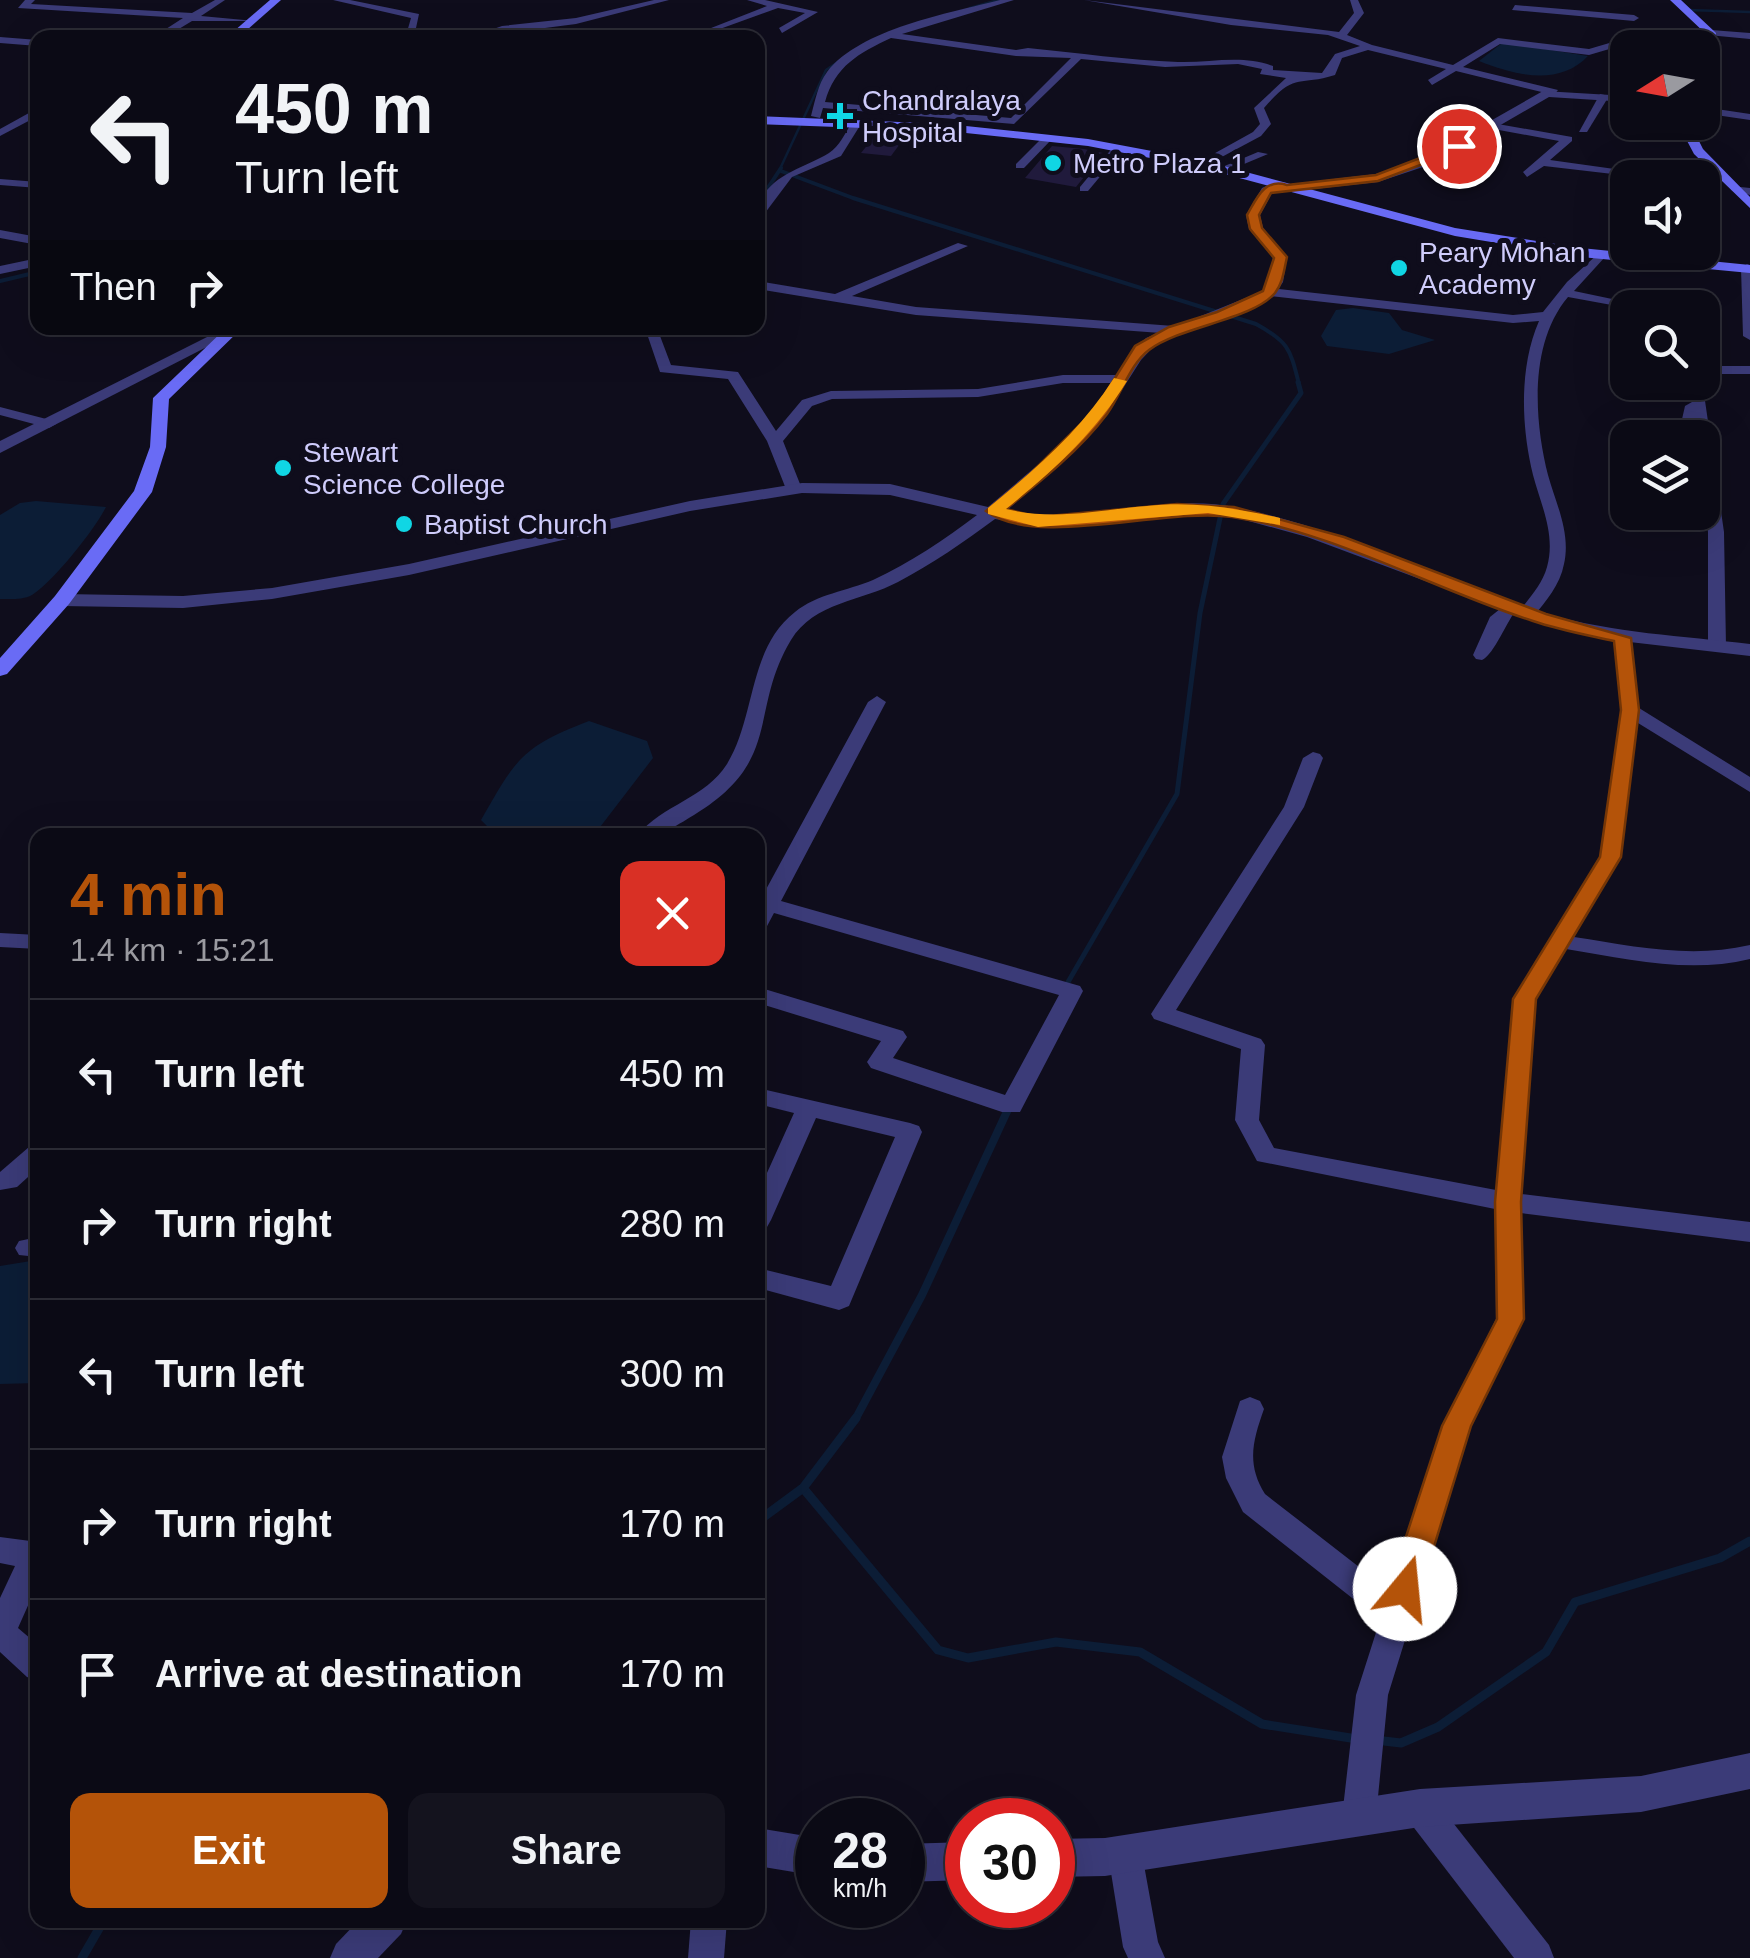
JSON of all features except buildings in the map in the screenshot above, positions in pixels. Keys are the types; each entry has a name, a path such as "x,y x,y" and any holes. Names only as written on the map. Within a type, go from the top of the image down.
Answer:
{"main road":[{"path":"240,30 274,0"},
{"path":"1675,0 1708,30"},
{"path":"765,120 998,134 1118,148 1203,164 1415,224 1599,256 1748,268"},
{"path":"1694,140 1750,204"},
{"path":"0,670 62,600 142,492 158,447 161,398 225,335"}],"street":[{"path":"32,0 21,6 250,21"},
{"path":"42,8 60,0"},
{"path":"79,0 208,8"},
{"path":"169,30 220,0"},
{"path":"337,0 419,11 410,30"},
{"path":"499,30 576,21 665,0"},
{"path":"751,0 813,12 782,30"},
{"path":"811,121 832,72 861,50 893,36 1010,0"},
{"path":"1088,0 1342,35 1368,48 1554,92 1610,97"},
{"path":"1342,35 1360,12 1354,0"},
{"path":"1432,82 1498,41 1518,4 1635,12 1627,30"},
{"path":"714,30 777,5"},
{"path":"1217,6 1232,12 1222,20"},
{"path":"1720,34 1750,36"},
{"path":"893,36 1016,53 1028,50 1191,66 1222,60 1245,62 1266,65 1269,68 1264,72 1274,75 1298,76 1324,76 1331,73 1331,63 1337,56 1368,48"},
{"path":"0,40 30,42"},
{"path":"1498,41 1591,52"},
{"path":"1580,66 1591,52 1610,43"},
{"path":"998,134 1079,56"},
{"path":"1203,164 1257,134 1266,124 1259,108 1298,76"},
{"path":"1269,292 1280,257 1256,229 1253,215 1267,191 1378,178 1426,162 1537,97 1554,92"},
{"path":"1583,130 1604,96"},
{"path":"819,105 1014,120"},
{"path":"1720,112 1750,117"},
{"path":"0,133 30,116"},
{"path":"765,205 788,175 838,154 856,124"},
{"path":"1492,126 1568,140 1527,174"},
{"path":"1020,166 1047,139"},
{"path":"1084,190 1118,148"},
{"path":"1222,170 1262,154"},
{"path":"1426,162 1474,175"},
{"path":"1542,162 1610,172"},
{"path":"1720,176 1724,177"},
{"path":"1339,204 1378,178"},
{"path":"0,182 30,185"},
{"path":"1734,188 1750,192"},
{"path":"0,234 30,239"},
{"path":"838,297 962,246"},
{"path":"1482,655 1499,618 1519,610 1549,585 1558,558 1554,521 1532,442 1532,386 1547,316 1599,256"},
{"path":"0,270 30,264"},
{"path":"1748,268 1750,336"},
{"path":"765,286 916,311 1174,330"},
{"path":"660,828 720,788 736,768 780,642 795,621 825,604 888,580 994,511 1036,477 1101,412 1140,349 1174,330 1222,315 1269,292 1512,318 1547,316"},
{"path":"1566,293 1610,301"},
{"path":"0,448 221,335"},
{"path":"653,335 665,368 733,375 776,441 794,488"},
{"path":"1720,370 1750,370"},
{"path":"776,441 807,403 831,395 978,393 1063,379 1120,379"},
{"path":"113,392 161,398"},
{"path":"1699,400 1716,532 1717,647"},
{"path":"0,411 50,424"},
{"path":"62,600 182,602 274,592 425,565 794,488 885,488 1038,522 1177,509 1234,512 1338,541 1519,610 1622,638 1750,650"},
{"path":"1360,1817 1372,1695 1457,1426 1510,1319 1508,1202 1525,999 1556,942 1611,857 1630,710 1622,638"},
{"path":"765,910 877,702"},
{"path":"1630,710 1750,786"},
{"path":"1313,758 1294,807 1162,1014 1253,1045 1247,1120 1266,1154 1508,1202 1750,1232"},
{"path":"765,914 1072,991 1011,1106 879,1062 896,1037 765,997"},
{"path":"0,940 30,942"},
{"path":"1556,942 1683,958 1725,958 1750,952"},
{"path":"765,1098 910,1132 839,1299 765,1280"},
{"path":"765,1204 808,1108"},
{"path":"0,1181 8,1180 30,1161"},
{"path":"1250,1408 1234,1453 1242,1485 1254,1503 1397,1616"},
{"path":"0,1550 30,1554"},
{"path":"30,1566 0,1632 30,1659"},
{"path":"1075,1857 1125,1854 1420,1808 1641,1794 1750,1771"},
{"path":"1420,1808 1536,1958"},
{"path":"765,1849 795,1854"},
{"path":"1125,1854 1146,1958"},
{"path":"350,1958 379,1928"},
{"path":"706,1958 708,1928"}],"water":[{"path":"1502,43 1588,56 1564,72 1550,75 1521,74 1479,61"},
{"path":"1336,310 1389,313 1402,330 1435,340 1389,354 1327,346 1321,336"},
{"path":"20,503 106,507 73,554 41,588 25,598 0,599 0,515"},
{"path":"589,721 647,741 653,758 599,828 489,828 481,820 503,782 523,757 548,739"},
{"path":"30,1261 30,1383 0,1384 0,1266"}],"waterway":[{"path":"970,8 998,0"},
{"path":"1688,10 1750,12"},
{"path":"779,171 826,70 864,44"},
{"path":"765,192 781,168"},
{"path":"781,171 853,198 1256,324 1286,348 1299,384"},
{"path":"0,281 30,274"},
{"path":"1064,989 1177,794 1200,613 1223,504 1301,393 1298,382"},
{"path":"855,1420 922,1295 1010,1105"},
{"path":"803,1488 856,1418"},
{"path":"765,1516 803,1488"},
{"path":"803,1488 938,1650 968,1658 1056,1642 1140,1652 1262,1724 1357,1739"},
{"path":"1375,1740 1401,1743 1438,1727 1546,1652 1575,1602 1720,1558 1750,1541"},
{"path":"82,1958 99,1928"}],"slow traffic":[{"path":"1119,381 1101,412 1036,477 994,511 1038,522 1056,522 1150,510 1208,508 1274,522"}],"place":[{"name":"Chandralaya Hospital","path":"840,116"},
{"name":"Metro Plaza 1","path":"1053,163"},
{"name":"Peary Mohan Academy","path":"1399,268"},
{"name":"Stewart Science College","path":"283,468"},
{"name":"Baptist Church","path":"404,524"}],"route":[{"path":"1405,1589 1457,1426 1510,1319 1508,1202 1525,999 1556,942 1611,857 1630,710 1622,638 1540,618 1338,541 1234,512 1208,508 1150,510 1080,521 1038,522 994,511 1036,477 1101,412 1140,349 1151,340 1268,294 1276,282 1280,257 1256,229 1253,215 1267,191 1277,186 1378,178 1459,146"}]}
